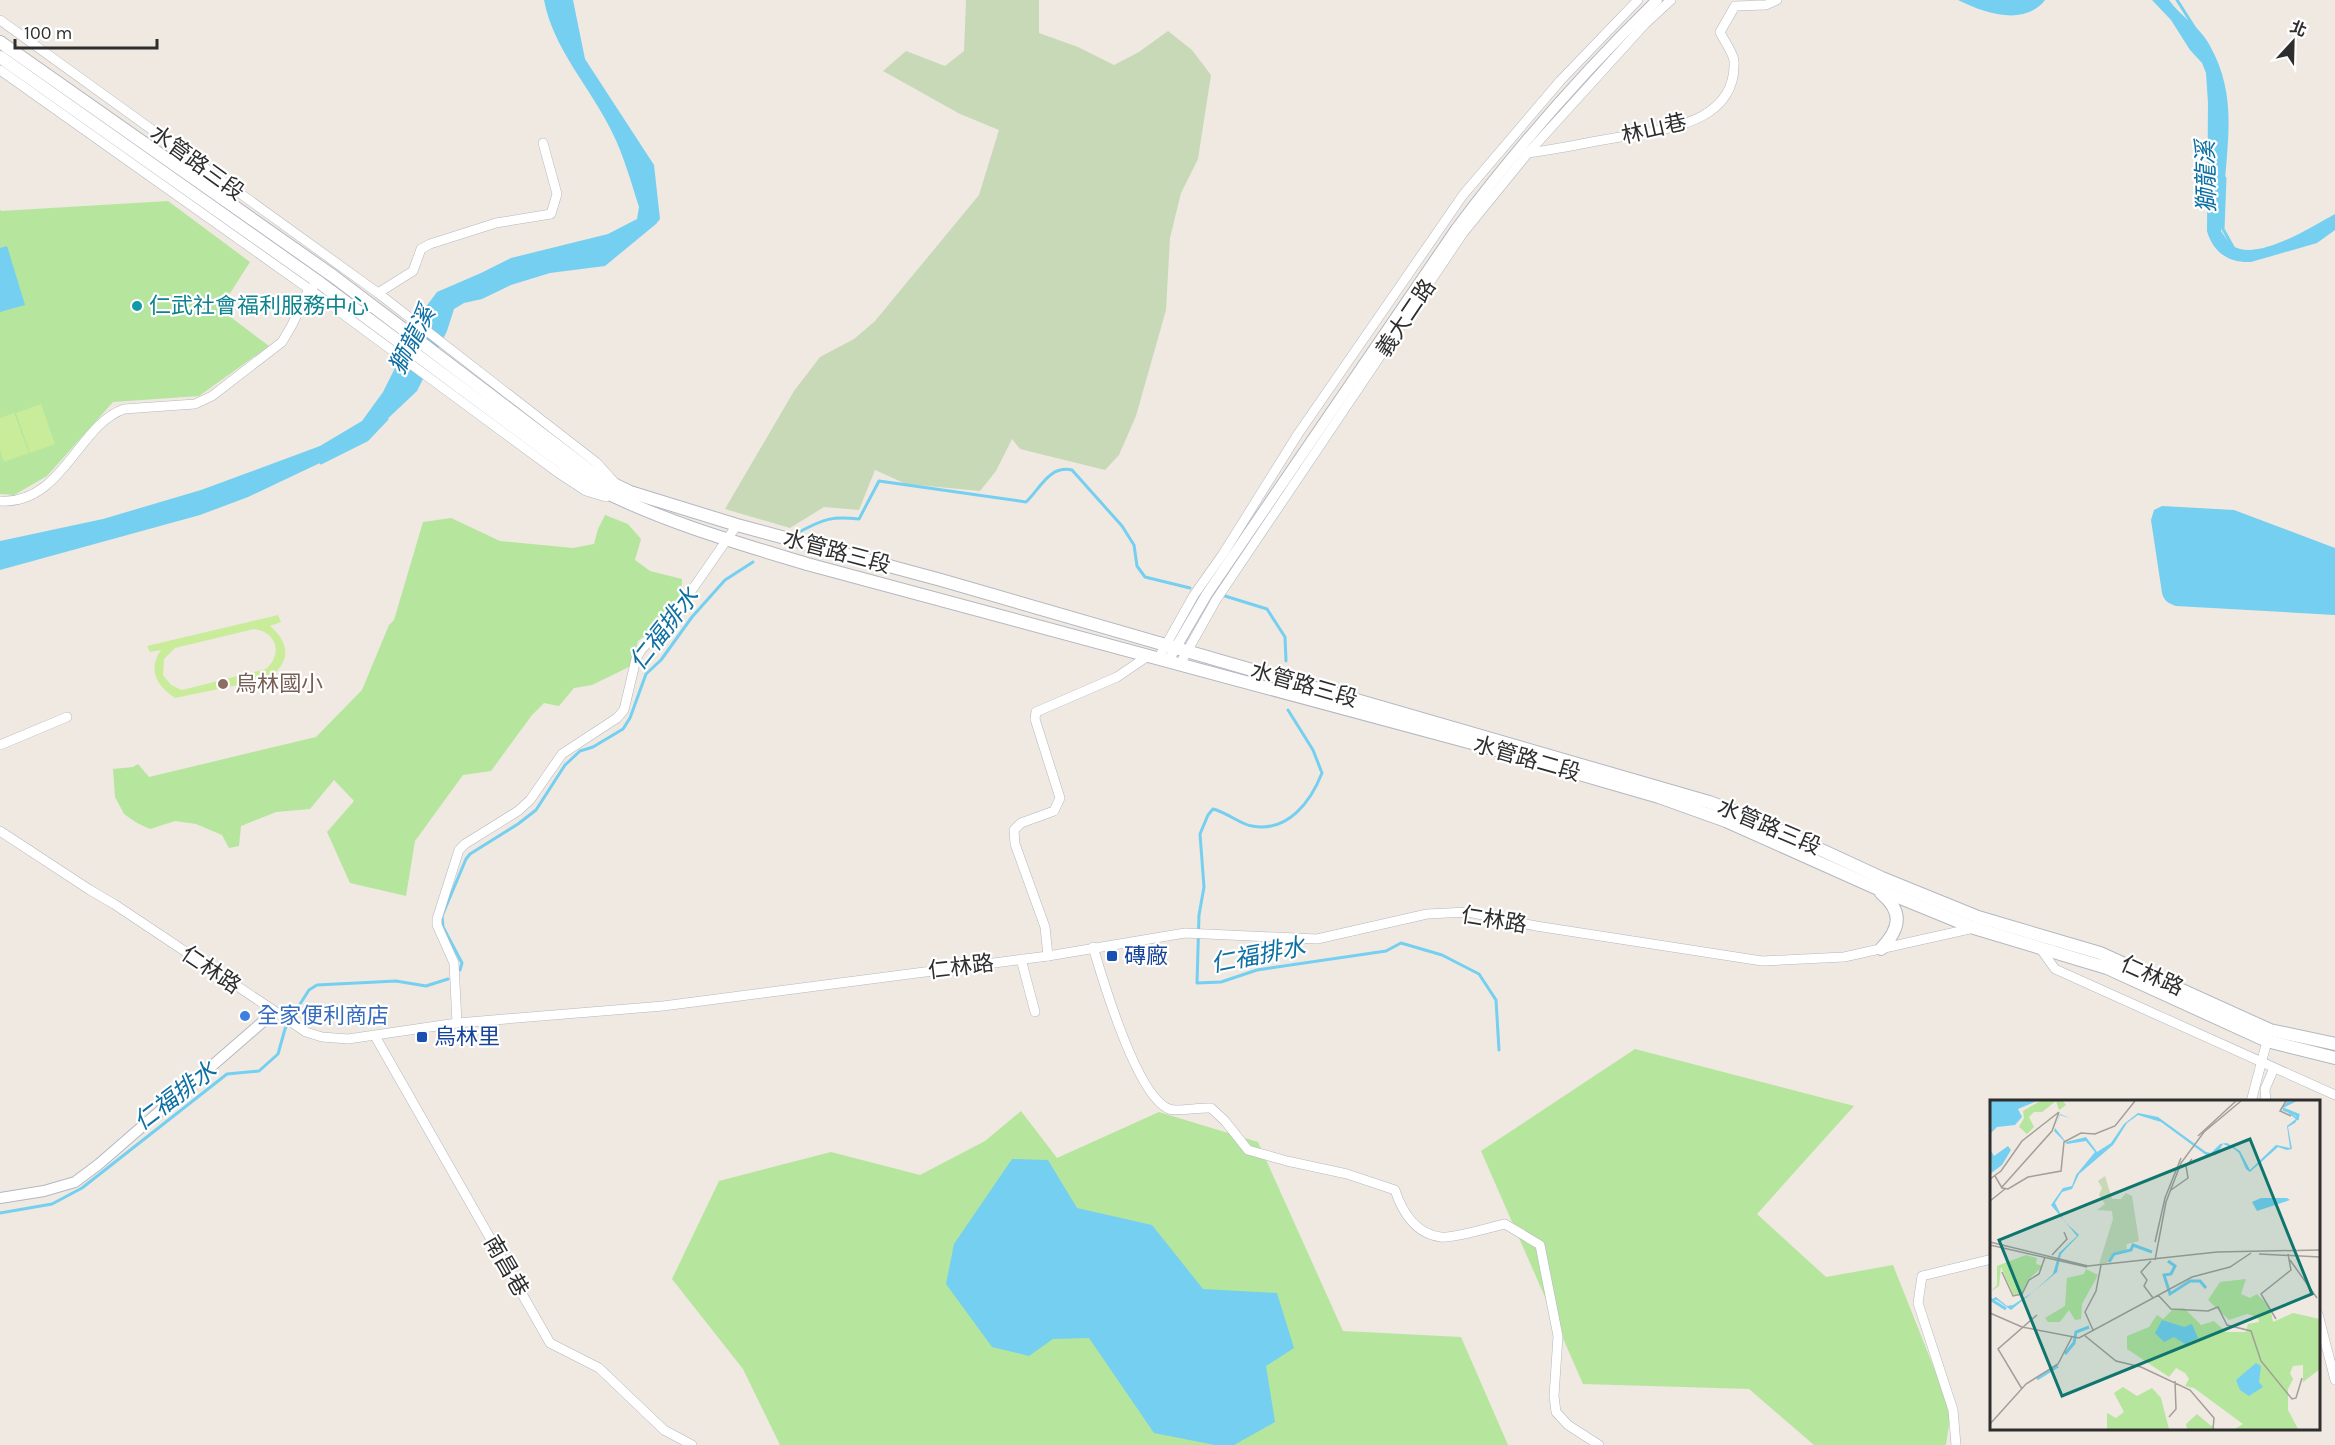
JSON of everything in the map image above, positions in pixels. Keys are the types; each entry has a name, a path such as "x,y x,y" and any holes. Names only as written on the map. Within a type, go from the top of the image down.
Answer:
{"main road":[{"name":"水管路三段","path":"0,42 338,272 384,322"},
{"name":"水管路三段","path":"0,57 315,286 384,322"},
{"path":"384,322 456,375"},
{"name":"水管路三段","path":"456,375 597,476 618,487 737,525 941,580 1710,802 1750,817 1976,923"},
{"name":"水管路三段","path":"456,375 593,486 625,503 727,540 942,602 1163,660"},
{"name":"水管路二段","path":"1163,660 1472,743 1659,797 1745,829 1876,888"},
{"path":"1876,888 1976,923"},
{"path":"1876,888 1889,899 1895,908 1897,924 1893,937 1881,949"},
{"name":"仁林路","path":"1976,923 2040,948 2106,968 2267,1041 2335,1058"},
{"name":"仁林路","path":"1976,923 2100,953 2270,1030 2335,1044"}],"street":[{"name":"義大二路","path":"1176,648 1194,595 1223,554 1298,434 1463,195 1560,81 1638,0"},
{"name":"義大二路","path":"1525,151 1578,82 1657,0"},
{"name":"義大二路","path":"1163,660 1176,648 1207,594 1456,229 1525,151 1645,24 1671,0"},
{"name":"林山巷","path":"1525,151 1685,126 1712,111 1724,97 1732,78 1734,60 1720,32 1735,6 1766,5 1776,0"},
{"name":"水管路三段","path":"0,21 338,272 378,293 384,322 447,392 586,491 625,503"},
{"name":"水管路三段","path":"0,70 315,286"},
{"path":"1507,142 1525,151"},
{"path":"378,293 413,271 421,249 430,244 496,224 551,214 557,194 543,143"},
{"path":"0,501 21,500 54,480 102,422 117,411 195,404 212,396 282,342 315,286 338,272"},
{"path":"384,322 463,357 505,393 597,463 618,487"},
{"path":"457,1023 454,963 437,925 437,919 459,850 518,811 530,800 562,754 608,726 624,710 636,659 641,650 676,613 737,525"},
{"path":"1048,956 1045,927 1015,844 1014,830 1020,823 1054,811 1060,798 1035,719 1036,712 1163,660"},
{"path":"0,745 67,717"},
{"name":"仁林路","path":"0,831 296,1026 322,1037 348,1039 457,1023 663,1006 1048,956 1185,933 1317,939 1427,914 1468,912 1536,927 1762,961 1844,957 1976,923"},
{"path":"1093,947 1113,1013 1138,1068 1159,1103 1172,1111 1195,1107 1211,1108 1225,1121 1248,1150 1347,1174 1395,1190 1401,1210 1424,1231 1442,1238 1505,1224 1540,1245 1558,1336 1554,1396 1556,1412 1568,1425 1599,1445"},
{"path":"2040,948 2055,969 2335,1095"},
{"path":"1021,959 1035,1012"},
{"path":"0,1198 44,1191 75,1182 278,1015"},
{"name":"南昌巷","path":"375,1036 550,1343 599,1368 664,1430 692,1445"},
{"path":"2251,1100 2267,1041"},
{"path":"2266,1100 2265,1089 2274,1068"},
{"path":"1956,1445 1953,1410 1918,1303 1922,1276 1990,1260"},
{"path":"2320,1318 2335,1380"}],"green space":[{"path":"966,0 1039,0 1039,33 1078,47 1114,65 1139,52 1168,31 1192,50 1211,75 1198,159 1181,193 1170,238 1166,310 1136,416 1119,455 1105,470 1020,449 1012,439 996,471 980,491 906,484 875,470 859,510 824,507 790,528 725,509 794,391 820,357 854,339 875,321 979,195 999,130 960,114 883,71 906,51 945,66 964,51"},
{"path":"168,201 250,262 220,309 269,346 199,396 113,402 47,476 14,495 0,494 0,209 1,211"},
{"path":"41,404 55,444 30,453 16,413"},
{"path":"14,413 29,453 4,462 0,451 0,418"},
{"path":"605,515 628,524 641,539 635,560 650,571 682,579 681,597 663,622 638,641 631,666 592,685 574,688 559,706 544,703 532,715 491,771 463,775 415,841 406,896 350,883 327,832 354,801 334,780 310,809 276,812 241,826 239,846 229,848 222,835 196,824 175,821 150,829 124,814 115,797 113,769 133,767 138,764 149,777 316,737 362,690 389,625 394,620 423,522 451,518 500,541 573,548 594,544"},
{"path":"278,615 281,622 270,626 282,640 285,653 281,666 267,679 175,698 163,688 156,677 155,664 161,650 150,652 147,646","holes":["254,629 262,631 272,639 276,651 275,657 266,669 182,690 171,685 163,675 164,659 175,648"]},
{"path":"1635,1049 1854,1106 1757,1214 1826,1277 1893,1265 1951,1411 1946,1445 1814,1445 1749,1389 1583,1384 1481,1151"},
{"path":"1021,1111 1057,1158 1159,1112 1258,1142 1343,1331 1461,1337 1508,1445 780,1445 743,1369 672,1279 719,1181 831,1152 920,1175 985,1141"}],"water":[{"name":"獅龍溪","path":"544,0 573,0 585,59 654,165 660,219 656,224 605,266 550,273 511,285 454,309 447,331 417,391 362,443 248,497 200,515 0,570 0,541 103,519 201,490 320,446 362,421 383,392 425,308 437,292 511,258 608,234 637,219 639,207 616,141 555,35"},
{"path":"1958,0 2045,0 2026,13 2003,15 1991,13"},
{"name":"獅龍溪","path":"2152,0 2169,0 2200,32 2209,44 2223,78 2227,94 2229,127 2221,231 2228,241 2243,250 2270,246 2299,234 2335,214 2335,230 2317,243 2251,262 2235,261 2223,255 2213,245 2207,231 2208,103 2206,73 2202,63 2190,50 2171,20"},
{"path":"7,246 25,305 0,312 0,248"},
{"path":"2162,506 2234,510 2335,548 2335,615 2176,606 2169,603 2162,593 2151,520 2154,510"},
{"path":"1012,1159 1048,1160 1077,1208 1152,1225 1203,1289 1277,1293 1294,1348 1266,1366 1275,1422 1234,1445 1215,1445 1154,1433 1089,1338 1053,1339 1029,1356 992,1347 946,1284 954,1244"}],"waterway":[{"name":"獅龍溪","path":"2177,0 2196,30"},
{"name":"獅龍溪","path":"2225,178 2223,229 2233,247"},
{"name":"獅龍溪","path":"321,463 367,440 387,419"},
{"name":"仁福排水","path":"801,531 828,519 859,519 879,481 1026,502 1051,474 1064,469 1072,470 1122,526 1134,545 1137,566 1145,577 1190,588"},
{"name":"仁福排水","path":"460,970 462,963 443,927 442,916 466,859 470,854 536,810 565,765 580,751 593,747 623,729 630,718 646,674 661,660 692,617 725,580 753,562"},
{"name":"仁福排水","path":"1225,596 1267,609 1285,637 1286,661"},
{"name":"仁福排水","path":"1288,710 1313,750 1322,773 1305,804 1287,820 1277,825 1265,827 1248,825 1213,809 1208,815 1200,834 1204,887 1199,915 1197,983 1221,982 1257,970 1386,951 1401,943 1442,955 1479,974 1496,1000 1499,1050"},
{"name":"仁福排水","path":"0,1213 52,1204 82,1188 227,1074 259,1071 278,1054 285,1029 309,990 317,985 396,981 426,986 448,979"}],"place":[{"name":"仁武社會福利服務中心","path":"137,306"},
{"name":"烏林國小","path":"223,684"},
{"name":"磚廠","path":"1112,956"},
{"name":"全家便利商店","path":"245,1016"},
{"name":"烏林里","path":"422,1037"}]}
